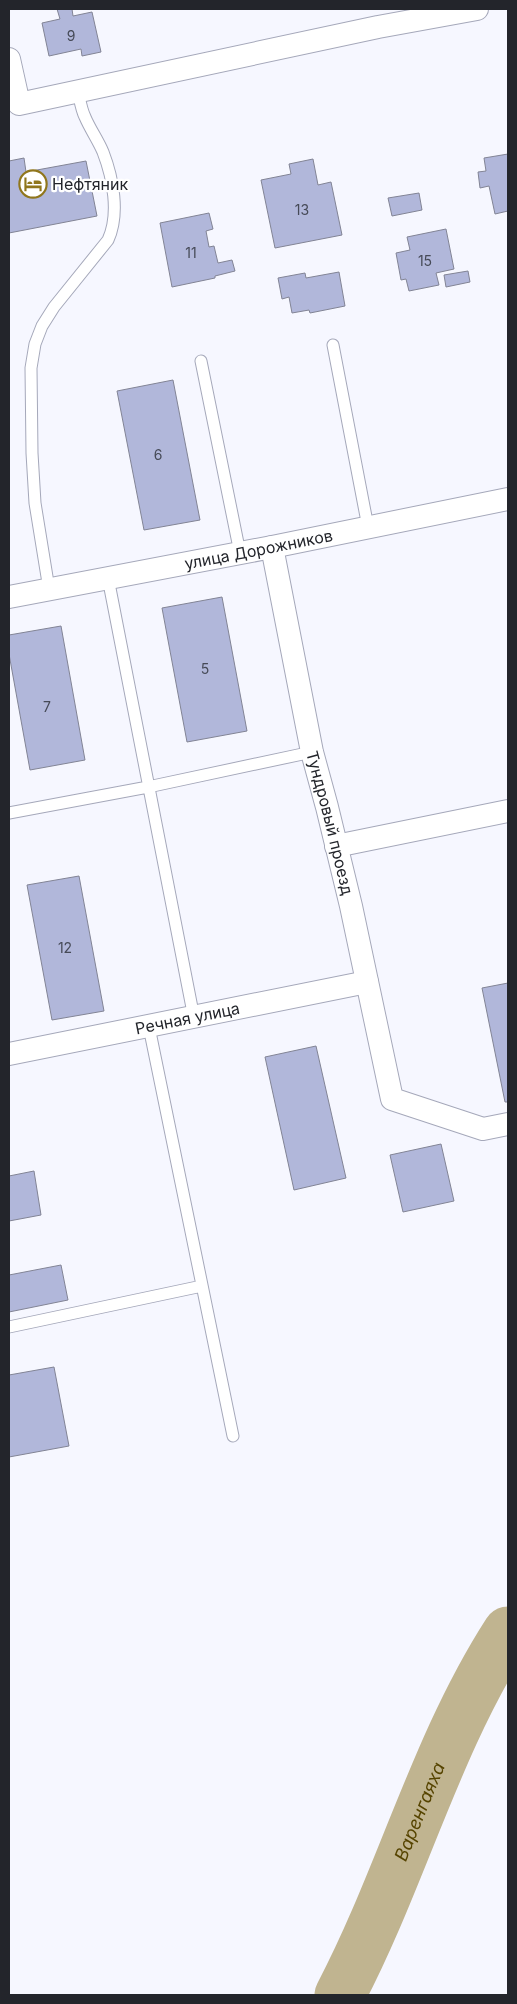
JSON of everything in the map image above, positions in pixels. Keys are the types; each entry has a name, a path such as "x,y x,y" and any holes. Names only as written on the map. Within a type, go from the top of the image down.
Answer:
{"street":[{"path":"9,59 14,106 378,27 477,9"},
{"name":"улица Дорожников","path":"9,597 272,547 508,499"},
{"name":"Тундровый проезд","path":"272,547 312,752 336,846 392,1099 483,1130 508,1124"},
{"path":"336,846 508,811"},
{"name":"Речная улица","path":"9,1054 367,982"}],"lane":[{"path":"49,589 35,503 32,453 31,368 35,344 42,326 54,307 108,240 113,230 114,220 114,204 103,152 84,115 78,91"},
{"path":"333,345 368,527"},
{"path":"201,361 240,553"},
{"path":"108,578 194,1018"},
{"path":"9,814 312,752"},
{"path":"149,1027 233,1436"},
{"path":"9,1327 202,1286"}],"building":[{"path":"57,9 72,9 73,16 92,12 101,52 82,56 81,49 49,56 42,23 60,19"},
{"path":"508,154 508,211 495,214 489,186 480,188 478,172 486,171 484,158"},
{"path":"24,158 26,172 86,161 97,216 9,233 9,161"},
{"path":"313,159 318,185 331,182 342,235 275,248 261,180 291,174 289,164"},
{"path":"419,193 422,210 392,216 388,198"},
{"path":"209,213 213,229 206,231 209,247 214,246 218,263 232,260 235,271 215,276 215,278 172,287 160,223"},
{"path":"446,229 454,269 436,273 439,285 409,291 406,279 401,280 396,253 410,250 407,237"},
{"path":"468,271 470,282 446,287 444,275"},
{"path":"339,272 345,306 310,313 309,310 292,313 289,297 282,299 278,278 305,273 306,278"},
{"path":"173,380 200,520 144,530 117,391"},
{"path":"222,597 247,731 187,742 162,608"},
{"path":"61,626 85,760 30,770 9,654 9,635"},
{"path":"79,876 104,1011 52,1020 27,885"},
{"path":"508,983 508,1102 505,1102 482,988"},
{"path":"316,1046 346,1178 294,1190 265,1057"},
{"path":"441,1144 454,1201 403,1212 390,1155"},
{"path":"34,1171 41,1215 9,1221 9,1176"},
{"path":"61,1265 68,1300 9,1312 9,1275"},
{"path":"54,1367 69,1446 9,1457 9,1375"}],"waterway":[{"name":"Варенгаяха","path":"340,1995 382,1904 439,1765 482,1675 508,1632"}],"place":[{"name":"Нефтяник","path":"33,184"}]}
